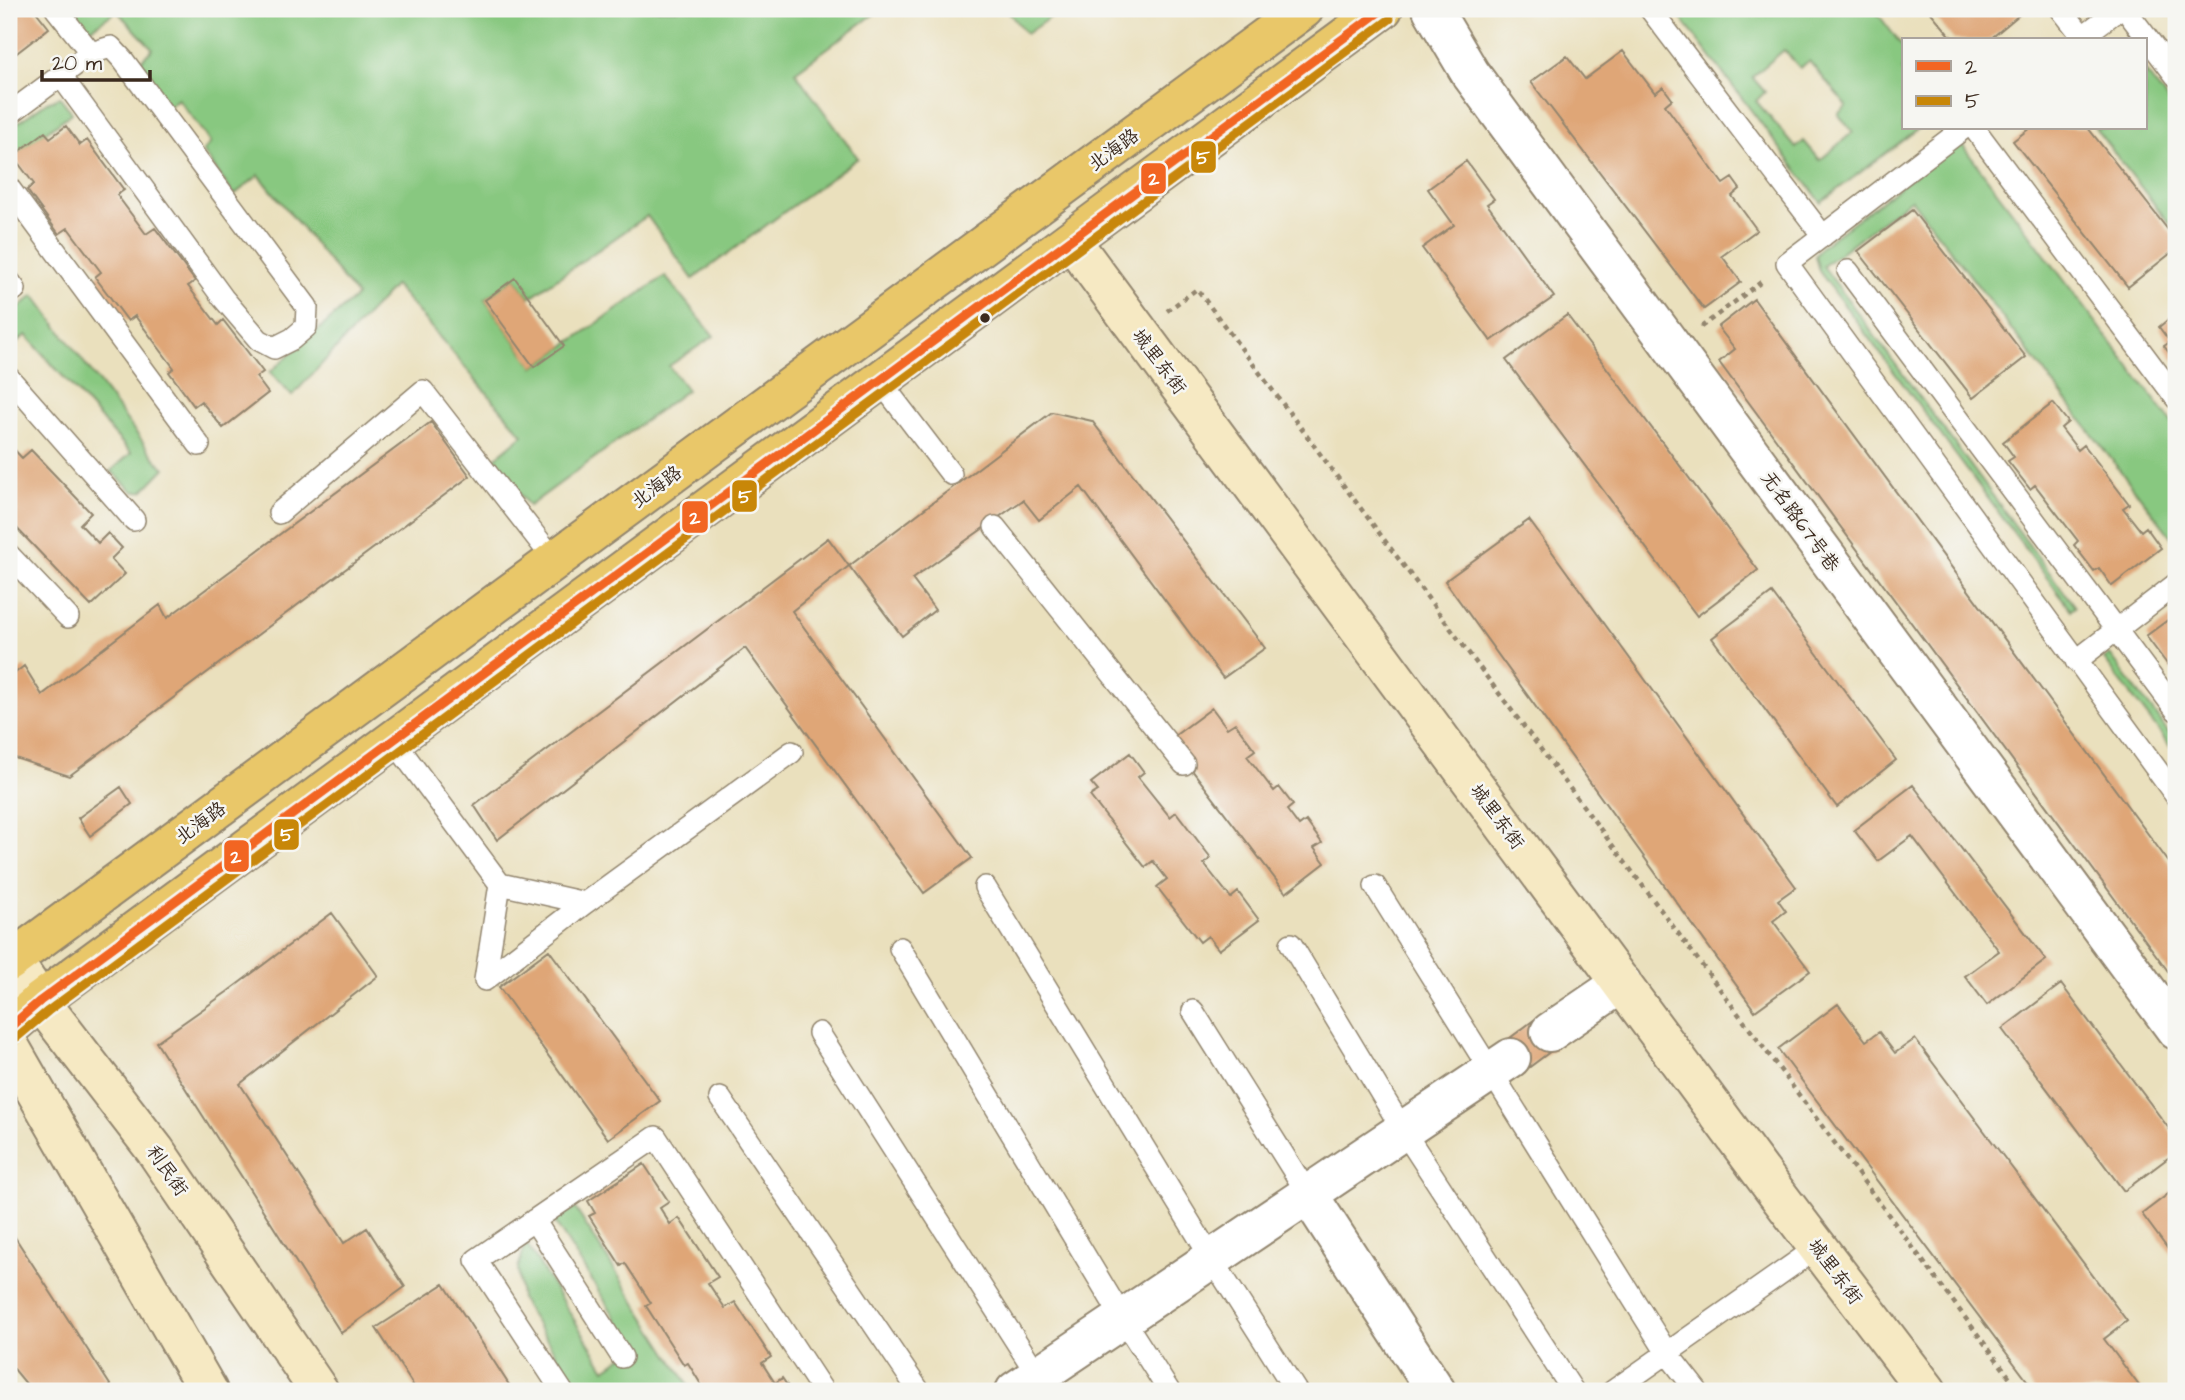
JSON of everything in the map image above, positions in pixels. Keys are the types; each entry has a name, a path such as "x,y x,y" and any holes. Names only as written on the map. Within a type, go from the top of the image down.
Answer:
{"main road":[{"name":"北海路","path":"10,959 1304,9"},
{"path":"9,1028 40,1001 1383,9"}],"street":[{"name":"无名路67号巷","path":"1432,9 1470,73 2176,1030"},
{"name":"城里东街","path":"1071,240 1927,1391"},
{"name":"利民街","path":"10,959 155,1150 319,1391"},
{"path":"1550,1032 1622,983"},
{"path":"9,1045 208,1391"},
{"path":"1033,1386 1123,1319 1501,1064"},
{"path":"1308,1194 1436,1391"}],"lane":[{"path":"55,9 91,53"},
{"path":"1650,9 1822,236"},
{"path":"2061,9 2080,38"},
{"path":"2082,38 2119,9"},
{"path":"2125,9 2176,76"},
{"path":"9,114 91,53 111,47 307,307 306,327 292,339 274,348 259,341 223,299 61,76"},
{"path":"1961,130 1787,263 2176,796"},
{"path":"1975,130 2176,398"},
{"path":"9,188 199,445"},
{"path":"1848,271 2176,710"},
{"path":"9,281 15,289 9,293"},
{"path":"9,378 134,520"},
{"path":"880,382 951,474"},
{"path":"279,513 424,391 555,561"},
{"path":"995,527 1184,764"},
{"path":"9,555 68,617"},
{"path":"2076,661 2176,583"},
{"path":"394,741 500,884 585,903"},
{"path":"500,884 485,980 585,903 792,752"},
{"path":"1375,886 1501,1064 1667,1353 1697,1391"},
{"path":"985,887 1212,1259 1296,1391"},
{"path":"1291,944 1403,1130 1573,1391"},
{"path":"900,948 1169,1391"},
{"path":"1194,1011 1308,1194"},
{"path":"819,1033 1033,1386"},
{"path":"720,1098 919,1391"},
{"path":"562,1391 476,1259 656,1137 823,1391"},
{"path":"534,1220 622,1357"},
{"path":"1614,1391 1818,1247"}],"path":[{"path":"1673,348 1787,263"},
{"path":"1139,332 1197,289 2020,1391"}],"green space":[{"path":"69,9 881,9 795,72 858,158 693,279 647,216 529,298 515,278 485,300 534,367 665,276 714,336 669,366 687,390 529,506 493,460 523,435 395,285 292,396 270,372 357,296 259,175 234,195 203,151 211,143 178,99 168,107 137,64 153,49 117,11 87,31"},
{"path":"1006,9 1062,9 1026,34"},
{"path":"1674,9 1874,9 1902,46 1902,130 1916,130 1821,202","holes":["1784,50 1800,68 1809,61 1847,106 1838,114 1853,132 1820,160 1804,141 1796,148 1756,101 1765,92 1752,77"]},
{"path":"2146,72 2176,111 2176,232 2097,130 2146,130"},
{"path":"60,97 72,113 13,156 9,151 9,129 47,102"},
{"path":"1959,141 2176,428 2176,543 1911,199 1823,266 2075,607 2071,610 1819,271 1815,256 1821,247"},
{"path":"34,295 157,461 165,468 143,491 134,492 111,471 131,453 26,335 9,349 9,316"},
{"path":"2110,655 2176,742 2176,754 2104,659"},
{"path":"575,1208 692,1391 605,1391 598,1382 580,1391 521,1300 518,1268 526,1243 605,1369 635,1348 554,1221"}],"building":[{"path":"9,9 34,9 49,28 9,59"},
{"path":"1928,9 2025,10 1991,38 1952,38"},
{"path":"1623,51 1655,93 1663,87 1672,99 1665,105 1723,184 1732,178 1740,189 1732,196 1757,230 1722,256 1741,282 1704,309 1531,82 1567,56 1585,79"},
{"path":"66,126 80,145 87,140 124,190 117,195 146,234 155,228 195,281 188,286 218,325 223,320 263,372 256,377 268,393 223,428 201,401 194,406 169,372 174,368 135,316 128,321 95,277 101,272 68,228 59,234 27,190 34,184 13,156 45,132 50,138"},
{"path":"2027,130 2090,130 2176,240 2176,249 2128,287 2013,141"},
{"path":"1466,161 1494,199 1487,204 1554,297 1491,341 1422,248 1454,225 1428,189"},
{"path":"1912,210 2026,357 1973,398 1858,251"},
{"path":"515,278 564,346 534,367 485,300"},
{"path":"1754,299 2176,872 2176,982 1719,362 1735,349 1718,327"},
{"path":"2176,313 2176,362 2164,346 2170,342 2159,327"},
{"path":"1567,315 1758,570 1697,616 1506,360"},
{"path":"2053,403 2068,422 2061,428 2078,450 2084,445 2129,504 2123,508 2141,531 2146,527 2161,548 2112,586 2099,568 2094,571 2074,545 2078,541 2035,485 2030,489 2008,461 2014,457 2003,442"},
{"path":"1052,412 1092,421 1265,648 1223,678 1081,487 1039,520 1023,500 912,579 935,610 902,636 849,566"},
{"path":"431,422 470,476 69,776 9,756 9,678 24,666 42,695 160,605 167,618"},
{"path":"9,444 22,458 31,450 91,513 80,524 98,543 108,533 122,548 111,559 125,574 91,606 9,520"},
{"path":"1529,520 1796,887 1778,900 1786,911 1773,921 1810,971 1755,1011 1445,581"},
{"path":"828,538 849,566 792,611 972,858 924,893 745,648 497,840 474,805"},
{"path":"1772,593 1896,760 1837,807 1712,638"},
{"path":"2176,614 2176,676 2146,636"},
{"path":"1212,708 1227,728 1235,723 1255,750 1247,756 1274,791 1279,787 1293,805 1287,810 1299,826 1306,821 1322,843 1314,848 1325,863 1286,893 1169,740"},
{"path":"1130,753 1144,772 1138,777 1170,817 1176,812 1211,858 1204,864 1231,898 1238,892 1259,920 1219,950 1208,936 1200,942 1157,887 1167,879 1153,861 1145,867 1090,796 1098,791 1091,783"},
{"path":"1913,785 2046,960 1987,1005 1965,976 1999,951 1912,836 1878,861 1854,830"},
{"path":"121,787 132,804 90,836 78,818"},
{"path":"332,913 378,976 240,1084 344,1243 367,1228 405,1287 341,1333 156,1042"},
{"path":"549,950 660,1101 608,1139 499,987"},
{"path":"2061,984 2176,1138 2176,1152 2124,1191 2002,1029"},
{"path":"1838,1004 1866,1041 1879,1032 1895,1053 1915,1039 2127,1321 2104,1339 2143,1391 2035,1391 1778,1049"},
{"path":"1534,1020 1555,1048 1527,1069 1506,1041"},
{"path":"644,1164 669,1202 660,1208 670,1224 679,1218 718,1277 708,1283 725,1308 735,1302 771,1357 762,1363 775,1383 782,1378 791,1391 701,1391 699,1388 702,1386 688,1363 684,1365 646,1306 651,1303 625,1263 621,1266 589,1216 595,1213 588,1201"},
{"path":"2176,1188 2176,1260 2142,1214"},
{"path":"9,1228 114,1391 32,1391 9,1363"},
{"path":"444,1284 513,1391 417,1391 376,1328"}],"transit line":[{"name":"2","path":"9,1028 40,1001 1383,9"},
{"name":"5","path":"17,1037 48,1011 1390,19"}]}
